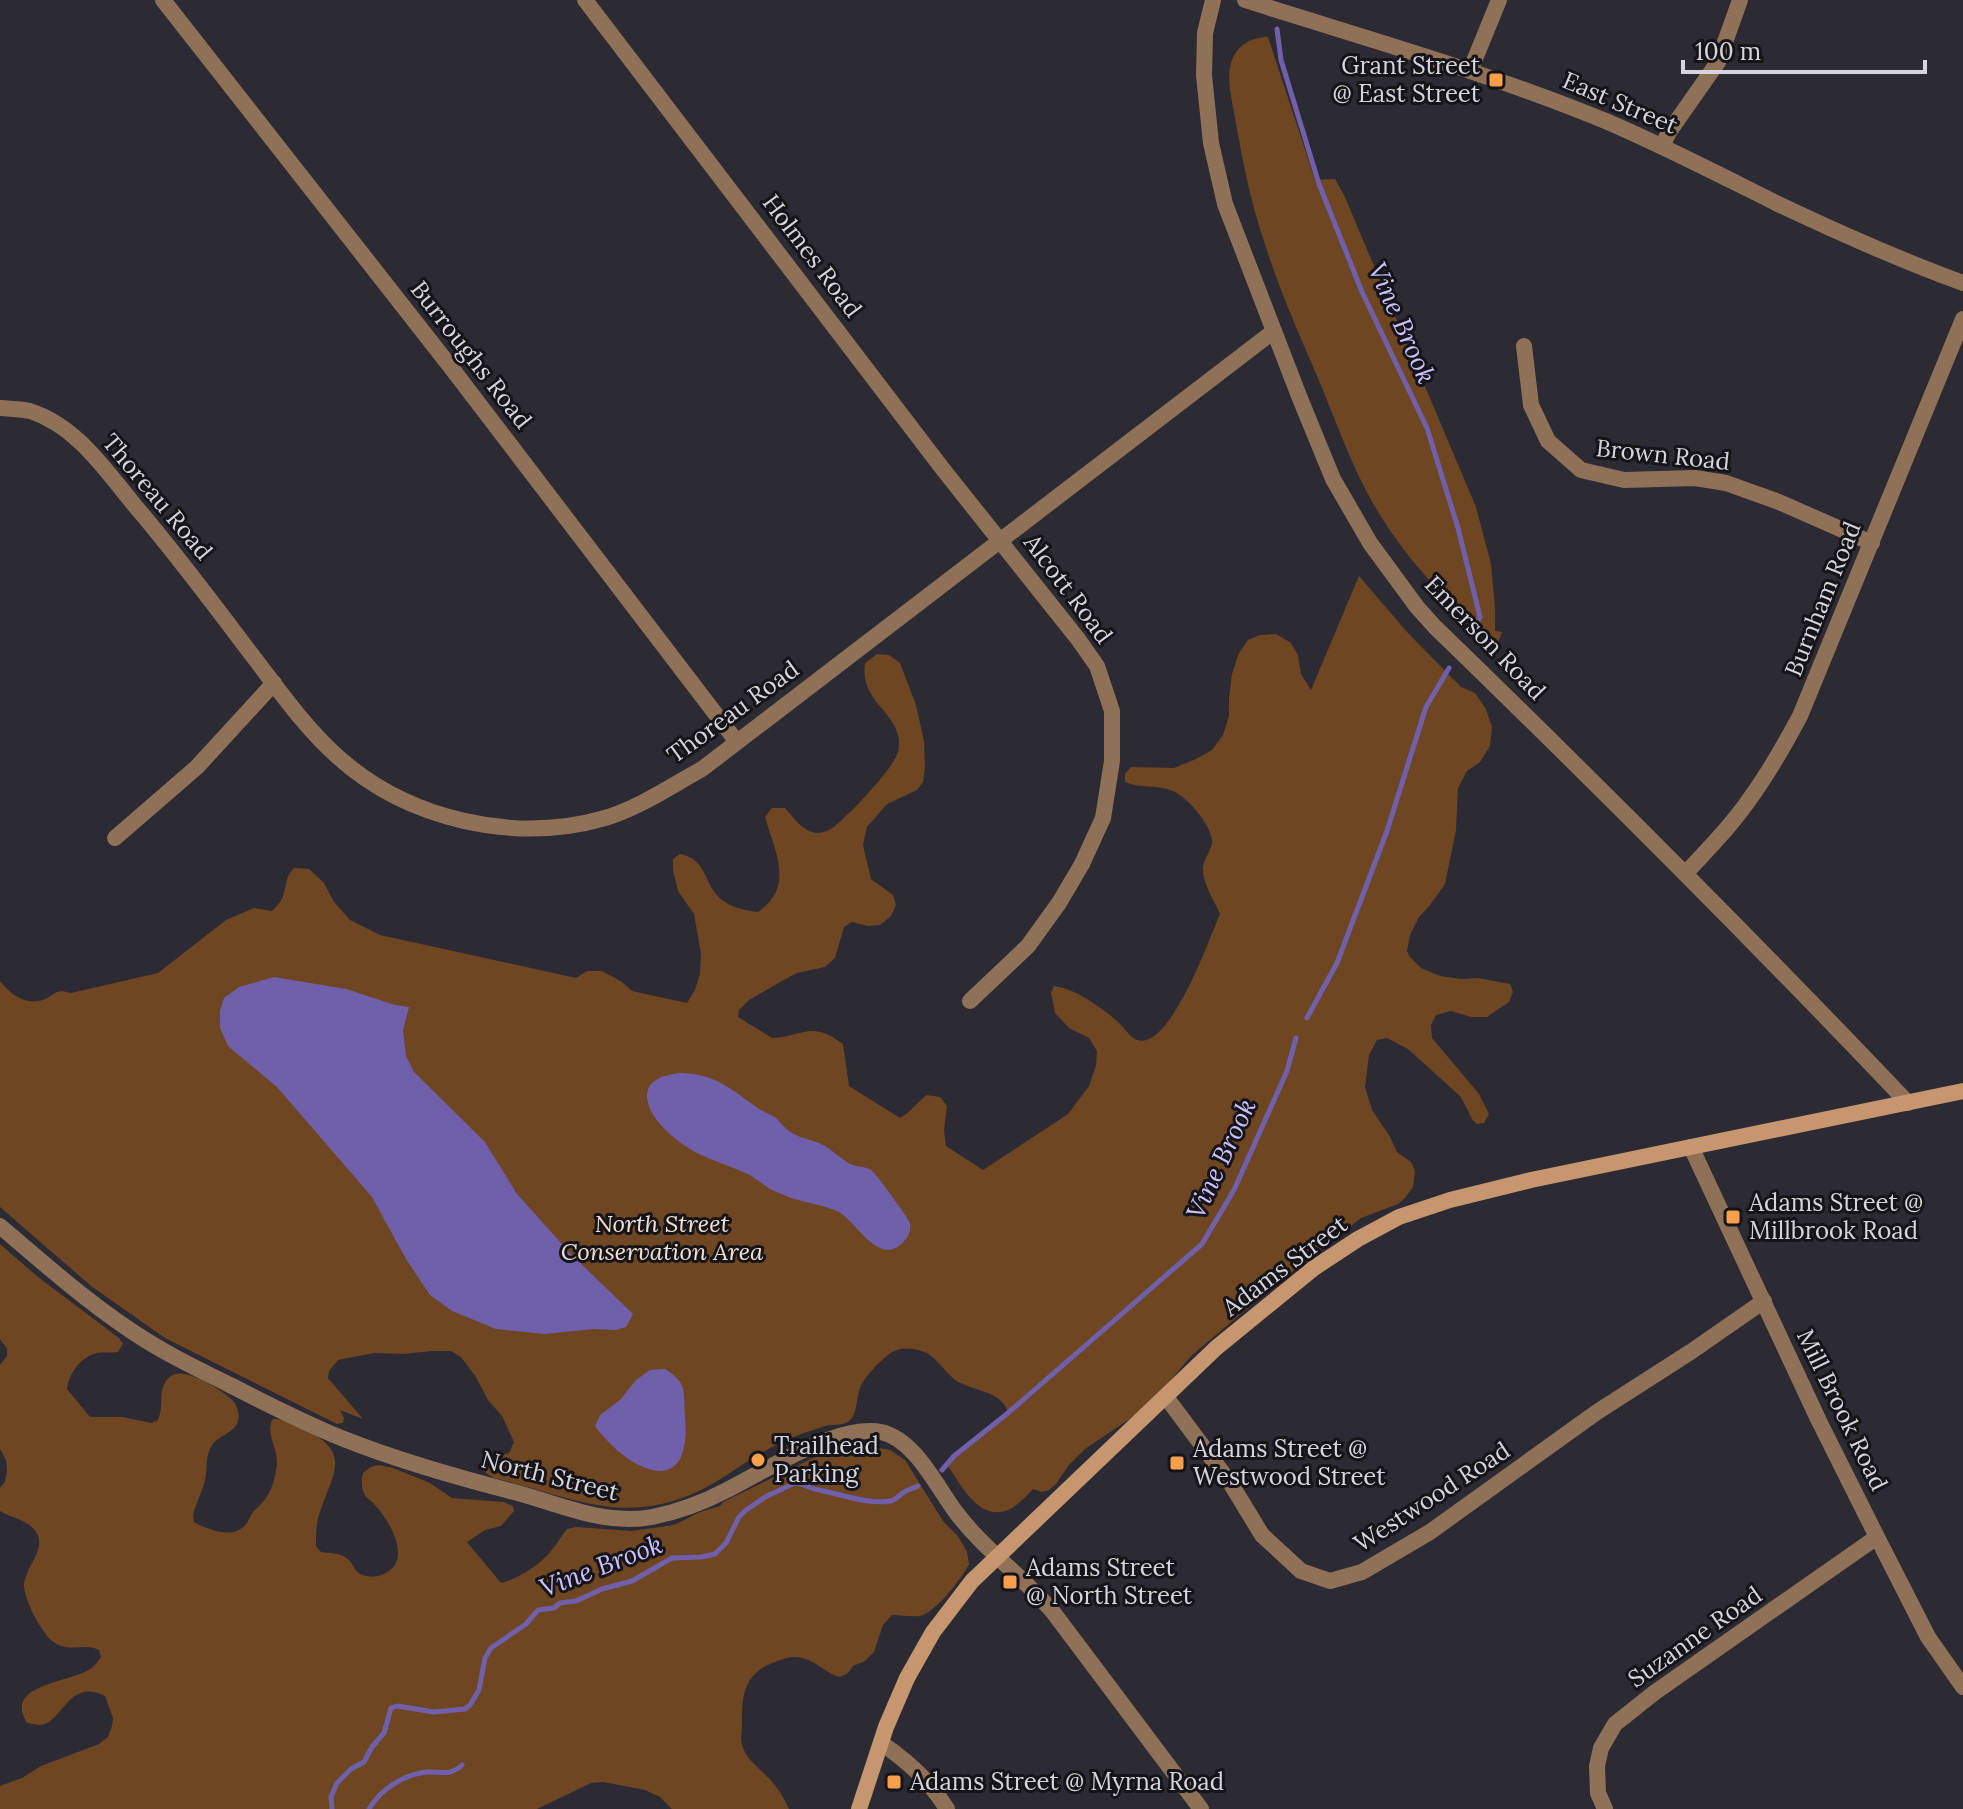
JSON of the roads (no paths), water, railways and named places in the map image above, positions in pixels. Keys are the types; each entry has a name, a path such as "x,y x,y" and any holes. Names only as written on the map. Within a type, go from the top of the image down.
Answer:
{"main road":[{"name":"Adams Street","path":"859,1809 896,1702 925,1645 955,1602 997,1556 1216,1348 1314,1268 1358,1239 1399,1217 1450,1200 1531,1180 1963,1091"}],"street":[{"name":"Burroughs Road","path":"163,0 462,382 737,742"},
{"name":"Holmes Road","path":"585,0 1001,541"},
{"name":"Emerson Road","path":"1213,0 1205,33 1204,75 1211,143 1225,204 1333,479 1370,543 1417,607 1685,874 1908,1103"},
{"name":"East Street","path":"1245,0 1470,71 1565,105 1662,146 1860,241 1963,283"},
{"path":"1470,71 1499,0"},
{"path":"1662,146 1718,62 1740,0"},
{"name":"Burnham Road","path":"1685,874 1750,799 1800,716 1963,319"},
{"name":"Thoreau Road","path":"0,408 29,411 66,428 98,461 169,546 309,727 338,757 374,783 414,805 468,823 505,827 557,826 605,818 702,769 1274,331"},
{"name":"Brown Road","path":"1524,346 1531,405 1548,441 1581,470 1624,480 1695,478 1726,483 1779,502 1872,543"},
{"name":"Alcott Road","path":"970,1001 1028,946 1059,903 1082,864 1103,818 1112,761 1112,711 1097,666 1001,541"},
{"path":"115,838 197,767 274,683"},
{"name":"Mill Brook Road","path":"1691,1147 1819,1421 1877,1537 1928,1637 1963,1687"},
{"name":"North Street","path":"0,1226 93,1303 143,1339 304,1422 401,1460 581,1513 612,1519 664,1514 706,1499 833,1438 858,1432 893,1436 909,1448 963,1521 1053,1612 1201,1809"},
{"name":"Westwood Road","path":"1166,1397 1231,1484 1262,1535 1301,1571 1330,1581 1362,1572 1430,1532 1597,1412 1764,1301"},
{"name":"Suzanne Road","path":"1605,1809 1598,1793 1597,1766 1601,1748 1615,1724 1654,1693 1877,1537"},
{"path":"881,1743 917,1770 947,1809"}],"waterway":[{"name":"Vine Brook","path":"1277,29 1281,60 1319,184 1362,292 1427,428 1458,528 1480,617 1470,634"},
{"name":"Vine Brook","path":"1307,1018 1337,963 1387,831 1426,707 1449,668"},
{"name":"Vine Brook","path":"942,1470 954,1456 1008,1413 1202,1244 1234,1190 1287,1071 1296,1038"},
{"name":"Vine Brook","path":"332,1809 331,1797 337,1783 351,1769 364,1762 384,1733 391,1708 397,1706 434,1712 465,1709 479,1690 485,1658 491,1648 526,1624 538,1610 554,1608 560,1603 576,1601 602,1589 632,1581 672,1558 715,1554 726,1543 746,1510 795,1483 873,1502 892,1500 918,1486"},
{"path":"369,1809 386,1789 401,1780 426,1772 449,1772 462,1765"}],"place":[{"name":"Grant Street @ East Street","path":"1496,80"},
{"name":"Adams Street @ Millbrook Road","path":"1733,1217"},
{"name":"Trailhead Parking","path":"758,1460"},
{"name":"Adams Street @ Westwood Street","path":"1177,1463"},
{"name":"Adams Street @ North Street","path":"1010,1582"},
{"name":"Adams Street @ Myrna Road","path":"894,1782"}],"park label":[{"name":"North Street Conservation Area","path":"662,1238"}]}
